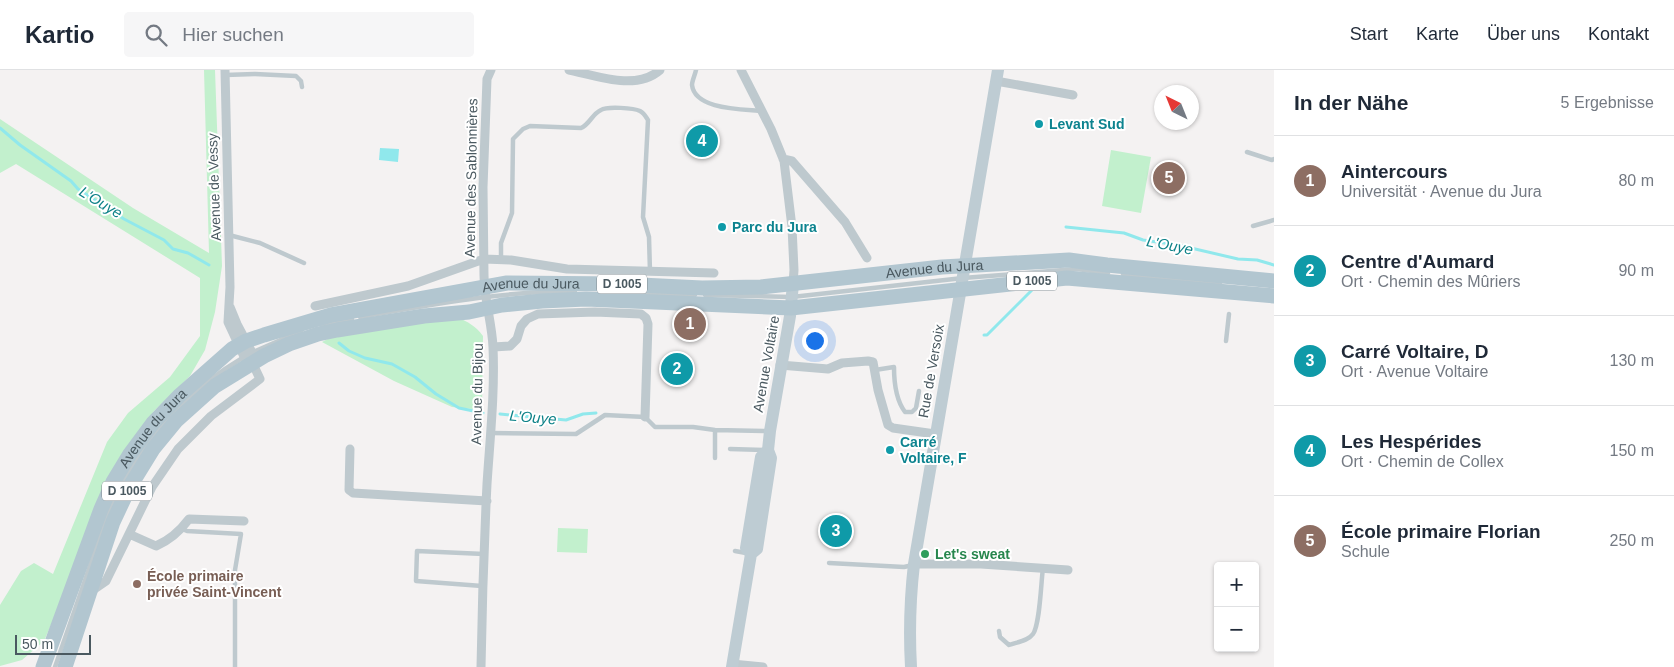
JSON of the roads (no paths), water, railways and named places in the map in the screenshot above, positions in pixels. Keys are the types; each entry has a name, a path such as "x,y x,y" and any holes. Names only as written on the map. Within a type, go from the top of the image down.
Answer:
{"main road":[{"name":"Rue de Versoix","path":"911,667 909,619 914,564 997,76"},
{"name":"Avenue du Jura","path":"65,667 113,522 136,474 164,435 190,408 248,355 331,315 486,298 522,302 586,299 792,296 963,278 1069,260 1274,281"},
{"name":"Avenue du Jura","path":"43,667 101,509 121,467 144,434 167,408 228,353 248,355 336,330 424,316 469,312 486,298 512,283 620,284 709,288 761,287 792,296 942,267 963,278 1067,278 1274,296"},
{"name":"Avenue Voltaire","path":"732,665 751,554 757,549 771,458 768,450 770,431 792,296"}],"street":[{"name":"Avenue des Sablonnières","path":"486,298 484,177 487,79 491,70"},
{"path":"569,70 630,81 654,76 660,70"},
{"path":"741,70 771,129 783,159 792,227 794,270 792,296"},
{"name":"Avenue de Vessy","path":"147,497 178,449 210,416 260,379 228,322 229,235 225,72"},
{"name":"Rue de Versoix","path":"997,76 1073,95"},
{"path":"783,159 792,162 845,222 867,258"},
{"name":"Avenue du Jura","path":"315,306 408,286 484,259 501,259 567,269 714,273"},
{"name":"Avenue du Bijou","path":"481,667 482,586 491,434 493,347 486,298"},
{"path":"493,347 510,346 517,340 521,326 527,319 538,314 595,312 641,314 646,318 648,324 645,417"},
{"path":"780,365 828,369 842,363 873,362 888,425 893,428 935,434"},
{"path":"350,449 349,490 352,493 487,501"},
{"path":"90,592 106,581 147,497 136,474"},
{"path":"128,534 156,546 166,542 182,529 189,519 244,521"},
{"path":"914,564 981,564 1068,570"},
{"path":"732,665 763,667"}],"lane":[{"path":"696,70 692,85 695,94 705,103 714,106 762,111"},
{"path":"225,72 296,76 301,80 302,87"},
{"path":"501,259 501,243 512,212 513,139 523,129 530,126 581,128 586,126 599,111 606,107 640,111 648,120 643,218 649,236 650,272"},
{"path":"1247,152 1274,159"},
{"path":"1253,226 1274,220"},
{"path":"229,235 260,243 304,263"},
{"path":"963,278 1077,269 1225,284"},
{"path":"317,326 420,307 486,298 540,292 581,291"},
{"path":"608,291 792,296"},
{"path":"1226,341 1229,314"},
{"path":"55,667 108,512 134,463 152,438 180,406 216,376 248,355 286,337 309,329"},
{"path":"875,370 894,367 894,380 900,406 905,412 912,412 916,408 919,391"},
{"path":"491,434 576,434 605,416 645,417 655,427 770,431"},
{"path":"715,430 716,458"},
{"path":"730,448 768,450"},
{"path":"182,529 187,531 241,534 235,570 235,667"},
{"path":"482,586 416,581 417,551 484,554"},
{"path":"735,551 751,554"},
{"path":"829,563 904,567 914,564"},
{"path":"998,631 1000,637 1009,645 1026,640 1033,634 1037,622 1043,568"}],"water":[{"path":"380,148 399,149 398,162 379,160"}],"waterway":[{"name":"L'Ouye","path":"0,128 20,145 71,181 78,189 124,219 164,240 173,249 188,253 209,265"},
{"name":"L'Ouye","path":"1066,227 1124,233 1143,240 1178,245 1238,259 1257,260 1274,265"},
{"name":"L'Ouye","path":"984,335 987,335 1034,288"},
{"name":"L'Ouye","path":"339,343 349,351 365,358 392,364 415,377 436,394 459,408 483,413"},
{"name":"L'Ouye","path":"500,414 566,420 583,414 596,413"}],"place":[{"name":"Levant Sud","path":"1039,124"},
{"name":"Les Hespérides","path":"702,141"},
{"name":"École primaire Florian","path":"1169,178"},
{"name":"Parc du Jura","path":"722,227"},
{"name":"Aintercours","path":"690,324"},
{"name":"Centre d'Aumard","path":"677,369"},
{"name":"Carré Voltaire, F","path":"890,450"},
{"name":"Carré Voltaire, D","path":"836,531"},
{"name":"Let's sweat","path":"925,554"},
{"name":"École primaire privée Saint-Vincent","path":"137,584"}]}
